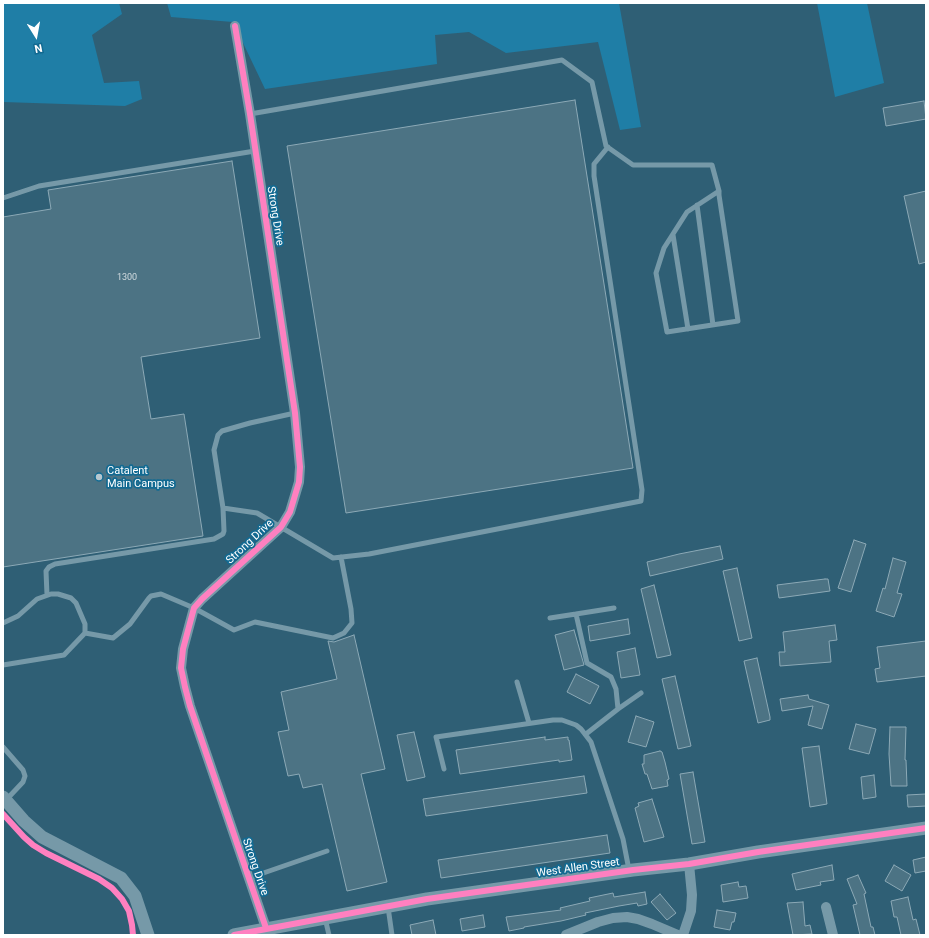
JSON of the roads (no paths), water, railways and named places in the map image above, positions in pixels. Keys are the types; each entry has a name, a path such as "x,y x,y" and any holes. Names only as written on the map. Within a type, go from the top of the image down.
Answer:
{"street":[{"name":"Strong Drive","path":"235,26 250,114 295,414 300,466 299,482 290,512 281,527 194,608 183,649 181,668 190,706 266,928"},
{"path":"4,799 24,821 42,837 120,878 135,896 148,935"},
{"name":"West Allen Street","path":"234,935 427,899 688,864 758,852 926,828"},
{"path":"683,935 691,911 692,895 688,864"},
{"path":"826,907 833,935"},
{"path":"566,935 598,922 613,918 626,917 645,922 678,935"}],"lane":[{"path":"250,114 562,60 592,82 606,146 633,165 712,165 719,191 738,321 667,332 656,273 664,248 686,212 719,191"},
{"path":"223,508 257,513 333,558 376,552 641,501 642,490 594,176 594,164 608,147"},
{"path":"3,198 39,186 255,151"},
{"path":"697,205 713,325"},
{"path":"673,235 688,329"},
{"path":"47,595 46,571 49,567 55,564 214,539 221,536 224,531 223,508 214,450 218,435 222,431 250,423 295,414"},
{"path":"85,633 113,638 130,624 149,598 156,594 161,594 194,608 234,630 255,622 333,638 344,633 352,623 351,609 341,557"},
{"path":"3,623 18,616 37,599 51,594 70,598 76,603 85,624 85,633 64,655 3,665"},
{"path":"550,618 614,608"},
{"path":"576,614 587,663 611,677 616,690 618,709"},
{"path":"517,682 529,723"},
{"path":"586,734 641,693"},
{"path":"444,769 436,737 529,723 562,720 576,725 586,734 591,742 623,839 629,871"},
{"path":"4,749 23,770 25,776 23,782 4,799"},
{"path":"249,878 327,851"},
{"path":"388,906 392,935"},
{"path":"325,918 329,935"}],"place":[{"name":"Catalent Main Campus","path":"99,477"}]}
